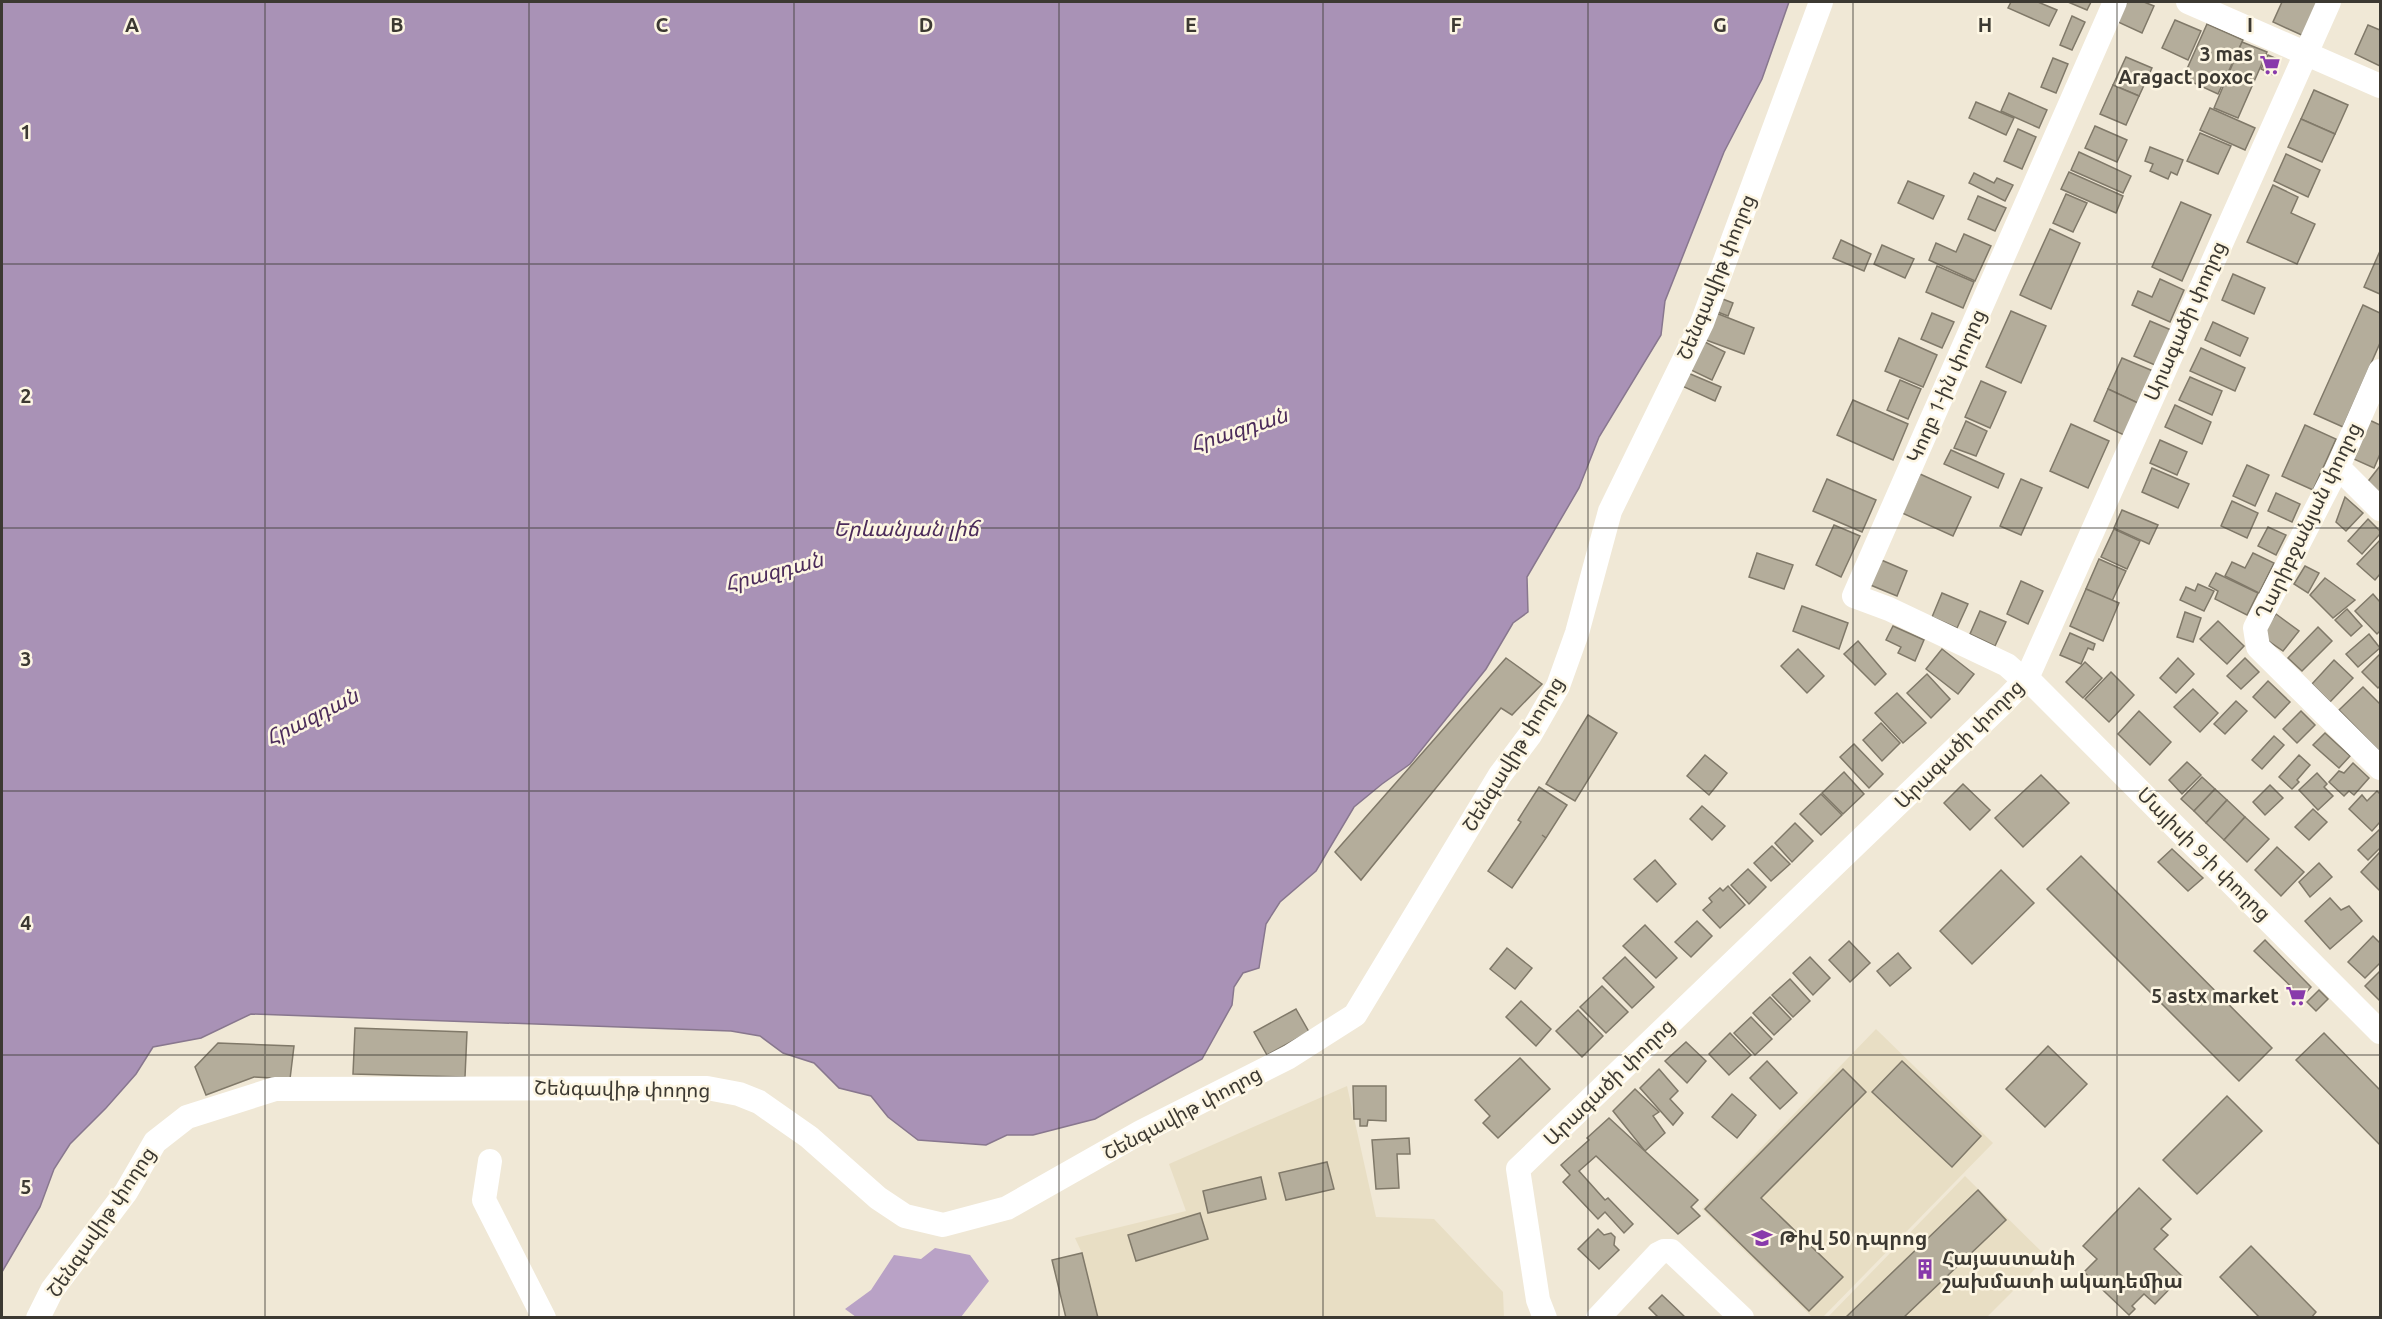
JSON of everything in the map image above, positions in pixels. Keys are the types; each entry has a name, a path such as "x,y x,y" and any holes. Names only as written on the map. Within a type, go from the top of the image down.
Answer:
{"street":[{"name":"Շենգավիթ փողոց","path":"38,1317 52,1290 126,1192 155,1142 187,1118 275,1089 697,1088 739,1094 759,1102 783,1117 837,1160 878,1198 905,1216 943,1225 1015,1204 1141,1132 1289,1057 1355,1015 1500,775 1530,735 1558,686 1577,633 1610,511 1702,323 1821,2"},
{"name":"Կողբ 1-ին փողոց","path":"2027,678 2016,673 2007,665 1889,609 1854,596 2115,2"},
{"path":"2188,2 2380,86"},
{"name":"Արագածի փողոց","path":"1545,1317 1538,1299 1518,1169 2027,678 2329,2"},
{"name":"Ղարիբջանյան փողոց","path":"2380,371 2338,467 2255,628 2258,647 2380,768"},
{"path":"2338,467 2380,510"},
{"name":"Մայիսի 9-ի փողոց","path":"2027,678 2380,1032"},
{"path":"490,1161 484,1200 544,1317"},
{"path":"1598,1317 1658,1254 1664,1251 1671,1251 1742,1317"}],"shaded area":[{"path":"1876,1029 1993,1143 1823,1317 1812,1317 1702,1209"},
{"path":"1347,1086 1376,1217 1434,1219 1503,1292 1504,1318 1098,1317 1082,1253 1075,1238 1186,1211 1169,1164"},
{"path":"1965,1176 2047,1257 1987,1317 1827,1318"},
{"path":"935,1248 970,1255 989,1281 961,1317 856,1317 845,1309 871,1290 894,1255 921,1259"}],"water":[{"name":"Երևանյան լիճ","path":"2,2 1789,2 1762,79 1724,152 1665,301 1661,335 1599,437 1579,488 1527,577 1528,612 1513,623 1486,669 1410,764 1354,807 1316,871 1280,902 1266,924 1259,968 1243,973 1234,987 1232,1005 1202,1059 1095,1119 1033,1135 1007,1135 986,1145 918,1140 888,1117 871,1096 839,1088 814,1063 783,1053 760,1036 731,1031 251,1014 201,1038 153,1047 136,1074 70,1144 54,1169 40,1207 2,1272"}],"building":[{"path":"2011,2 2038,2 2057,10 2049,26 2008,8"},
{"path":"2068,2 2091,2 2087,10"},
{"path":"2127,2 2144,2 2154,6 2142,33 2118,22"},
{"path":"2282,2 2322,2 2306,37 2273,22"},
{"path":"2072,16 2085,22 2072,50 2060,45"},
{"path":"2175,20 2201,31 2188,60 2162,48"},
{"path":"2207,24 2243,40 2218,94 2183,78"},
{"path":"2368,25 2380,30 2380,66 2355,54"},
{"path":"2242,42 2267,52 2238,118 2214,108"},
{"name":"3 mas Aragact poxoc","path":"2268,55 2279,60 2273,75 2261,69"},
{"path":"2126,57 2152,68 2139,96 2113,85"},
{"path":"2053,58 2068,64 2056,93 2041,87"},
{"path":"2113,85 2139,96 2126,125 2100,114"},
{"path":"2314,90 2348,105 2335,134 2301,119"},
{"path":"2009,93 2047,110 2039,128 2001,111"},
{"path":"1976,102 2014,118 2006,135 1969,118"},
{"path":"2210,108 2255,128 2245,150 2200,130"},
{"path":"2301,119 2335,134 2322,162 2288,147"},
{"path":"2095,126 2127,140 2117,162 2085,148"},
{"path":"2018,129 2036,137 2022,169 2004,161"},
{"path":"2200,133 2231,146 2218,174 2187,161"},
{"path":"2150,147 2183,160 2177,175 2171,172 2168,179 2150,171 2153,164 2145,161"},
{"path":"2079,152 2131,176 2123,193 2071,170"},
{"path":"2286,154 2320,170 2308,197 2274,181"},
{"path":"2069,172 2123,196 2116,213 2061,189"},
{"path":"1974,173 1994,183 1997,178 2013,185 2005,201 1969,183"},
{"path":"1908,181 1944,196 1933,219 1898,203"},
{"path":"2273,185 2298,197 2291,213 2315,224 2297,264 2247,242"},
{"path":"2066,194 2087,203 2073,232 2053,223"},
{"path":"1978,196 2006,208 1995,231 1968,219"},
{"path":"2181,202 2211,215 2182,281 2152,267"},
{"path":"2050,229 2080,243 2051,309 2020,295"},
{"path":"1964,234 1991,246 1975,281 1929,260 1936,243 1956,252"},
{"path":"1841,240 1871,254 1864,271 1833,258"},
{"path":"1882,245 1914,259 1905,278 1874,264"},
{"path":"2380,251 2380,294 2364,287"},
{"path":"1937,266 1974,282 1963,308 1926,292"},
{"path":"2233,274 2265,288 2254,314 2222,300"},
{"path":"2160,279 2184,290 2170,322 2132,305 2138,291 2152,297"},
{"path":"1720,298 1733,303 1728,316 1715,311"},
{"path":"2363,305 2380,313 2380,343 2343,427 2314,414"},
{"path":"2011,311 2046,326 2021,383 1986,367"},
{"path":"1716,313 1754,328 1744,354 1706,340"},
{"path":"1932,313 1954,322 1942,348 1921,339"},
{"path":"2150,321 2171,330 2155,365 2134,356"},
{"path":"2213,322 2248,338 2240,356 2205,340"},
{"path":"1899,338 1937,355 1923,387 1885,371"},
{"path":"1705,342 1725,352 1712,380 1691,370"},
{"path":"2201,348 2245,368 2235,391 2190,371"},
{"path":"2122,358 2153,371 2138,403 2108,389"},
{"path":"1688,373 1721,387 1715,401 1682,386"},
{"path":"2190,377 2222,391 2212,415 2179,400"},
{"path":"1900,380 1921,389 1908,419 1887,410"},
{"path":"1981,381 2006,392 1990,428 1965,417"},
{"path":"2108,389 2138,403 2124,435 2094,421"},
{"path":"1853,400 1908,424 1893,460 1837,435"},
{"path":"2175,405 2211,422 2202,444 2165,427"},
{"path":"2365,418 2380,425 2380,454 2374,468 2347,456"},
{"path":"1966,421 1987,431 1976,456 1954,448"},
{"path":"2071,424 2109,441 2088,488 2050,471"},
{"path":"2305,425 2336,439 2313,490 2282,476"},
{"path":"2160,440 2187,452 2177,475 2150,463"},
{"path":"1951,450 2004,474 1998,488 1944,464"},
{"path":"2247,465 2269,475 2255,506 2233,496"},
{"path":"2380,466 2380,496 2366,484"},
{"path":"2152,468 2189,484 2178,508 2142,492"},
{"path":"1920,474 1971,497 1953,536 1902,513"},
{"path":"1827,479 1876,500 1862,532 1813,511"},
{"path":"2021,479 2042,488 2021,535 2000,526"},
{"path":"2276,493 2300,504 2292,522 2268,511"},
{"path":"2345,497 2363,513 2346,531 2336,522"},
{"path":"2232,501 2258,513 2247,538 2221,526"},
{"path":"2122,510 2158,525 2149,544 2114,528"},
{"path":"2368,519 2380,531 2380,534 2362,554 2348,541"},
{"path":"1834,525 1860,536 1841,577 1816,565"},
{"path":"2268,527 2286,535 2276,555 2258,546"},
{"path":"2114,529 2140,541 2127,569 2101,557"},
{"path":"2380,540 2380,574 2375,580 2357,564"},
{"path":"1757,553 1793,565 1784,589 1749,577"},
{"path":"2253,553 2274,563 2259,593 2225,576 2232,562 2245,568"},
{"path":"1879,559 1907,571 1897,596 1868,584"},
{"path":"2099,559 2126,571 2112,601 2086,589"},
{"path":"2305,566 2319,573 2308,593 2294,584"},
{"path":"2216,573 2258,593 2247,615 2215,599 2218,591 2209,586"},
{"path":"2325,578 2355,600 2333,618 2310,595"},
{"path":"2021,581 2043,591 2028,624 2007,614"},
{"path":"2198,584 2214,591 2204,611 2180,600 2186,587 2195,591"},
{"path":"2086,589 2119,603 2103,641 2070,626"},
{"path":"1942,593 1968,604 1957,628 1932,617"},
{"path":"2373,594 2380,602 2380,631 2377,634 2355,611"},
{"path":"1802,606 1848,623 1839,649 1793,631"},
{"path":"2347,609 2362,626 2351,636 2335,620"},
{"path":"1980,611 2006,622 1995,646 1970,634"},
{"path":"2185,612 2201,618 2193,642 2177,637"},
{"path":"2276,614 2299,631 2283,651 2260,635"},
{"path":"2218,621 2244,646 2227,664 2200,639"},
{"path":"1893,626 1924,640 1915,661 1898,653 1901,647 1886,640"},
{"path":"2318,627 2332,641 2302,671 2288,658"},
{"path":"2070,633 2095,644 2093,650 2088,648 2081,664 2060,655"},
{"path":"2369,634 2380,648 2358,667 2346,654"},
{"path":"1858,641 1886,674 1875,685 1844,654"},
{"path":"1798,649 1824,676 1807,693 1781,666"},
{"path":"1942,649 1974,674 1958,694 1926,669"},
{"path":"2380,654 2380,686 2378,688 2362,672"},
{"path":"1506,658 1542,684 1512,715 1501,708 1361,880 1335,852"},
{"path":"2178,658 2194,674 2176,693 2160,678"},
{"path":"2245,658 2259,672 2241,689 2227,676"},
{"path":"2334,660 2353,678 2330,702 2312,684"},
{"path":"2085,662 2102,678 2083,698 2066,682"},
{"path":"2111,672 2134,695 2109,722 2085,699"},
{"path":"1927,674 1950,699 1931,718 1907,693"},
{"path":"2268,681 2290,702 2275,718 2253,697"},
{"path":"2363,687 2380,704 2380,752 2339,710"},
{"path":"2193,689 2218,713 2200,732 2174,707"},
{"path":"1897,693 1926,723 1903,743 1875,713"},
{"path":"2236,701 2247,711 2225,734 2214,724"},
{"path":"2139,711 2171,742 2150,765 2118,734"},
{"path":"2301,711 2315,725 2297,743 2283,729"},
{"path":"1588,715 1617,733 1575,801 1546,784"},
{"path":"1881,723 1900,743 1882,761 1863,740"},
{"path":"2325,733 2350,756 2339,768 2313,745"},
{"path":"2274,736 2284,745 2262,769 2252,760"},
{"path":"1854,744 1883,774 1869,788 1840,757"},
{"path":"1705,755 1727,773 1709,795 1687,776"},
{"path":"2299,755 2310,765 2292,789 2279,777"},
{"path":"2187,762 2201,775 2182,794 2169,780"},
{"path":"2353,763 2369,778 2354,795 2349,791 2344,796 2329,782 2339,771 2344,773"},
{"path":"1844,772 1864,794 1843,814 1822,793"},
{"path":"2317,773 2327,784 2324,787 2333,796 2318,810 2299,790"},
{"path":"2041,775 2069,803 2023,847 1995,818"},
{"path":"2202,777 2215,789 2194,811 2181,799"},
{"path":"1963,784 1990,810 1970,830 1944,803"},
{"path":"2270,785 2283,798 2265,815 2253,802"},
{"path":"1539,787 1567,805 1512,888 1488,871 1521,822 1518,820"},
{"path":"2215,789 2227,800 2206,823 2194,811"},
{"path":"2377,791 2380,794 2380,822 2372,831 2349,809 2362,795 2367,801"},
{"path":"1821,794 1842,815 1821,835 1800,814"},
{"path":"2227,800 2245,817 2224,840 2206,823"},
{"path":"1702,806 1725,826 1712,840 1690,819"},
{"path":"2313,809 2327,822 2309,840 2295,827"},
{"path":"2245,817 2269,839 2247,862 2224,840"},
{"path":"1795,823 1813,841 1792,862 1775,843"},
{"path":"2379,830 2380,848 2368,860 2358,850"},
{"path":"1772,846 1790,864 1771,881 1754,863"},
{"path":"2277,847 2304,872 2281,896 2255,870"},
{"path":"2172,849 2203,878 2188,891 2158,862"},
{"path":"2380,852 2380,891 2361,872"},
{"path":"2081,856 2272,1048 2239,1081 2047,889"},
{"path":"1655,860 1676,884 1657,902 1634,879"},
{"path":"2319,863 2332,877 2310,897 2299,882"},
{"path":"1748,869 1766,887 1749,904 1731,885"},
{"path":"2001,870 2034,903 1972,964 1940,931"},
{"path":"1728,886 1745,905 1720,928 1703,910 1712,902 1709,898 1720,888 1723,891"},
{"path":"2330,898 2341,910 2349,906 2362,921 2330,949 2305,921"},
{"path":"1697,921 1712,936 1691,957 1675,942"},
{"path":"1645,925 1677,958 1656,978 1623,946"},
{"path":"2373,936 2380,943 2380,963 2365,978 2348,962"},
{"path":"2265,940 2311,987 2302,997 2254,951"},
{"path":"1849,941 1870,963 1850,982 1829,960"},
{"path":"1507,948 1532,968 1515,989 1490,969"},
{"path":"1898,953 1911,968 1890,986 1877,971"},
{"path":"1625,957 1654,987 1632,1008 1603,978"},
{"path":"1810,957 1830,978 1813,995 1793,973"},
{"path":"2380,973 2380,1001 2365,986"},
{"path":"1790,979 1810,1001 1793,1017 1772,995"},
{"path":"1602,986 1628,1012 1606,1033 1580,1007"},
{"path":"2319,990 2328,999 2316,1011 2307,1002"},
{"path":"1770,997 1791,1019 1774,1035 1753,1013"},
{"path":"1521,1001 1551,1029 1536,1046 1506,1017"},
{"path":"1296,1009 1309,1032 1267,1055 1254,1032"},
{"path":"1578,1010 1603,1036 1582,1057 1556,1031"},
{"path":"1751,1017 1772,1039 1755,1055 1734,1033"},
{"path":"355,1028 467,1032 465,1077 353,1074"},
{"path":"1730,1033 1751,1055 1729,1075 1709,1054"},
{"path":"2324,1033 2380,1090 2380,1145 2296,1060"},
{"path":"1686,1042 1706,1061 1687,1083 1665,1061"},
{"path":"218,1043 294,1046 290,1079 254,1077 206,1095 195,1067"},
{"path":"2048,1046 2087,1084 2045,1127 2006,1089"},
{"path":"1520,1058 1550,1089 1498,1138 1483,1123 1490,1116 1475,1100"},
{"path":"1767,1061 1797,1093 1780,1109 1750,1078"},
{"path":"1902,1061 1981,1136 1952,1167 1872,1092"},
{"path":"1659,1069 1678,1091 1670,1099 1683,1113 1673,1125 1640,1088"},
{"name":"Թիվ 50 դպրոց","path":"1843,1069 1866,1092 1761,1198 1843,1277 1809,1311 1705,1209"},
{"path":"1353,1086 1386,1086 1386,1121 1368,1120 1367,1126 1360,1126 1360,1119 1354,1119"},
{"path":"1635,1089 1659,1112 1653,1116 1665,1133 1645,1151 1613,1111"},
{"path":"1732,1094 1756,1115 1737,1138 1712,1117"},
{"path":"2227,1096 2262,1131 2197,1194 2163,1160"},
{"path":"1609,1118 1698,1200 1691,1207 1700,1216 1678,1234 1596,1156 1579,1171 1605,1200 1608,1198 1633,1224 1624,1233 1605,1212 1598,1219 1563,1182 1570,1175 1561,1165"},
{"path":"1409,1138 1410,1154 1397,1154 1399,1188 1376,1189 1372,1140"},
{"path":"1327,1162 1334,1189 1286,1200 1279,1173"},
{"path":"1261,1177 1266,1199 1208,1213 1203,1191"},
{"path":"2139,1188 2171,1219 2161,1229 2168,1235 2154,1249 2182,1276 2155,1304 2144,1294 2132,1306 2135,1309 2129,1315 2084,1272 2097,1259 2083,1246"},
{"name":"Հայաստանի շախմատի ակադեմիա","path":"1978,1190 2006,1220 1903,1318 1845,1318"},
{"path":"1200,1213 1208,1239 1136,1261 1128,1235"},
{"path":"1598,1229 1604,1235 1611,1233 1615,1237 1614,1245 1619,1250 1599,1269 1578,1249"},
{"path":"2251,1246 2316,1312 2311,1318 2260,1318 2220,1277"},
{"path":"1082,1253 1098,1318 1066,1318 1052,1260"},
{"path":"1662,1295 1686,1318 1659,1318 1649,1308"}],"place":[{"name":"3 mas Aragact poxoc","path":"2270,65"},
{"name":"5 astx market","path":"2296,996"},
{"name":"Թիվ 50 դպրոց","path":"1762,1238"},
{"name":"Հայաստանի շախմատի ակադեմիա","path":"1925,1269"}],"water label":[{"name":"Հրազդան","path":"1239,430"},
{"name":"Հրազդան","path":"774,572"},
{"name":"Հրազդան","path":"312,717"}]}
